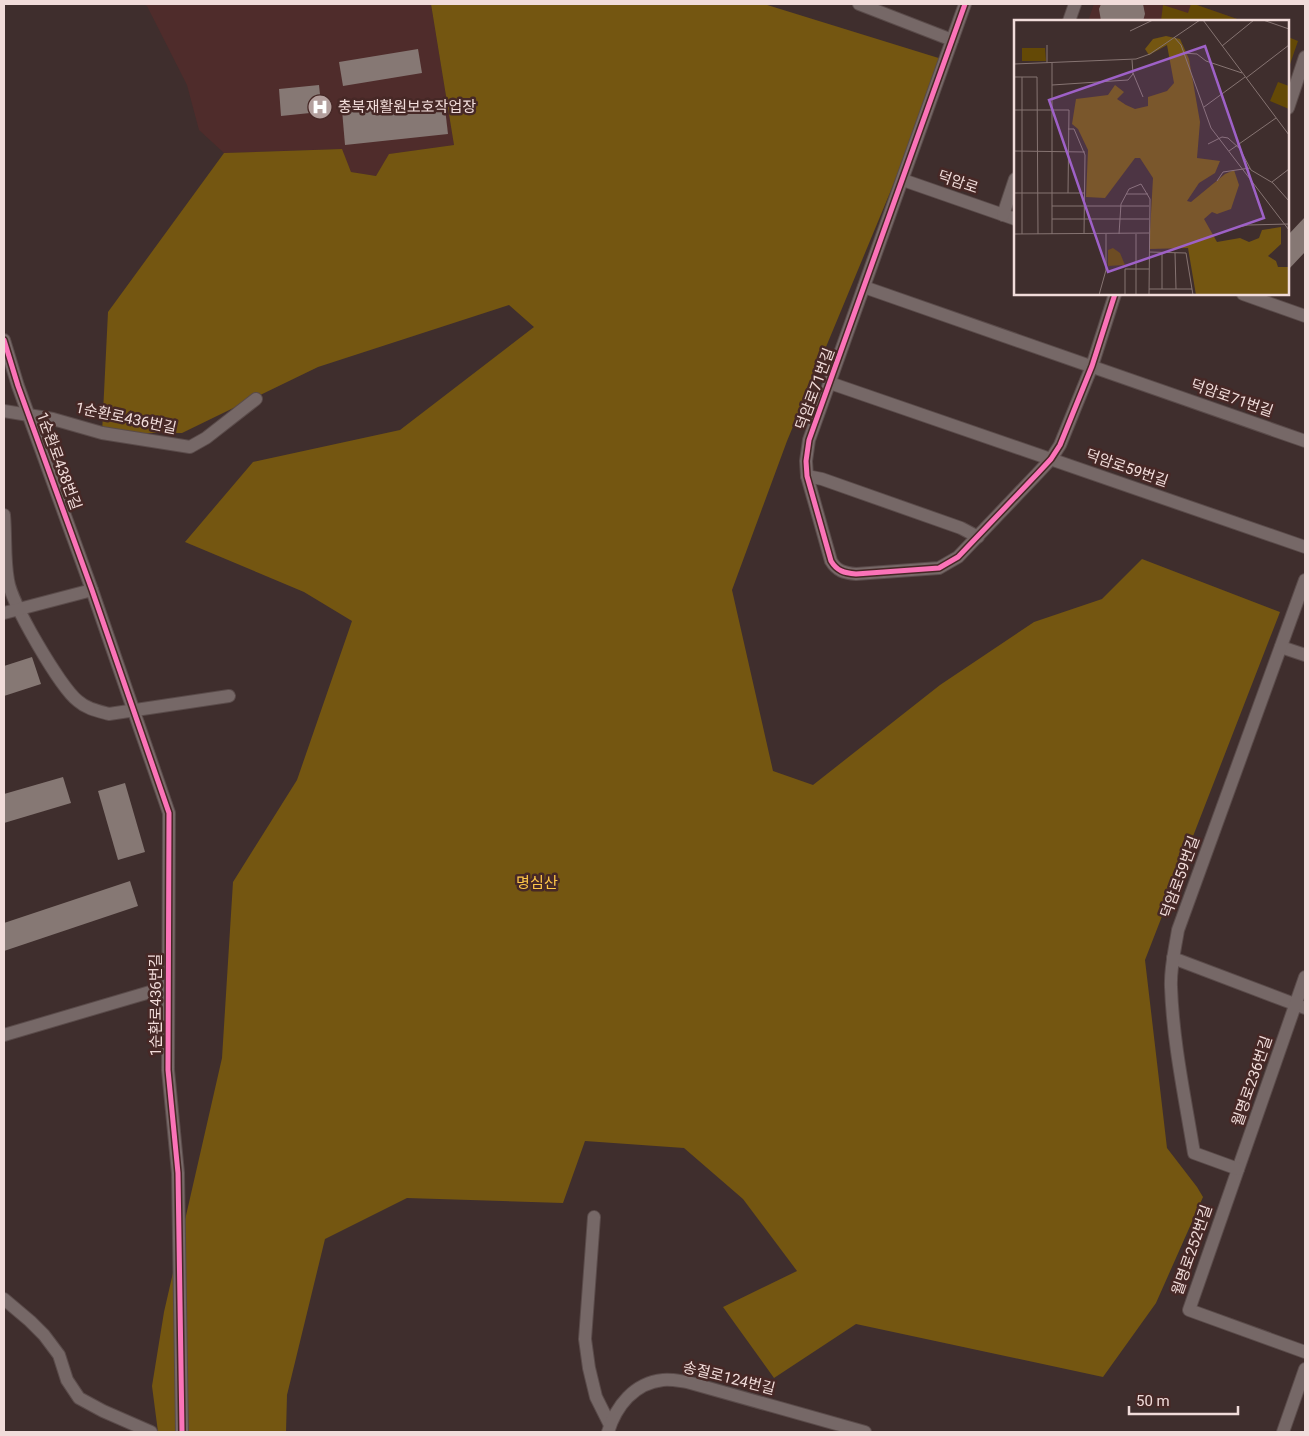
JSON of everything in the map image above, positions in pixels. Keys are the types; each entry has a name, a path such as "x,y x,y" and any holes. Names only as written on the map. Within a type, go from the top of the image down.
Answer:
{"street":[{"path":"859,4 952,40"},
{"name":"덕암로71번길","path":"965,4 809,440 806,476 831,561 836,568 846,574 939,568 958,558 1051,459 1060,445 1092,366 1115,295"},
{"path":"1069,20 1075,4"},
{"path":"1289,105 1305,57"},
{"name":"덕암로","path":"902,180 1009,217 1014,186"},
{"name":"덕암로71번길","path":"864,287 1305,440"},
{"path":"1246,295 1305,316"},
{"name":"1순환로438번길","path":"4,340 92,590"},
{"name":"덕암로71번길","path":"830,383 1051,459"},
{"name":"1순환로436번길","path":"4,411 53,419 102,433 190,447 206,438 256,399"},
{"name":"덕암로59번길","path":"1051,459 1305,546"},
{"path":"806,476 822,479 961,528 978,537"},
{"path":"4,515 8,581 18,609 44,654 68,691 78,702 91,709 109,714 134,712 229,696"},
{"name":"덕암로59번길","path":"1238,1169 1194,1153 1176,1041 1171,985 1173,958 1178,930 1305,580"},
{"path":"4,613 92,590"},
{"name":"1순환로436번길","path":"92,590 169,814 168,1070 178,1173 182,1432"},
{"path":"1281,647 1305,655"},
{"path":"1173,958 1301,1006"},
{"name":"월명로236번길","path":"1238,1169 1301,1006 1305,977"},
{"path":"4,1036 167,987"},
{"name":"월명로252번길","path":"1238,1169 1188,1310 1305,1352"},
{"path":"594,1217 585,1339 596,1397 609,1429"},
{"path":"4,1299 44,1335 59,1355 67,1380 79,1398 103,1411 151,1432"},
{"path":"1283,1432 1305,1369"},
{"name":"송절로124번길","path":"609,1429 616,1411 632,1393 645,1384 664,1380 687,1382 865,1432"}],"shaded area":[{"name":"충북재활원보호작업장","path":"142,4 431,4 454,145 390,154 376,176 351,172 341,149 224,153 199,130 187,85 147,6"},
{"path":"1094,4 1194,4 1240,20 1088,20"},
{"path":"1191,4 1194,4 1240,20 1161,20 1163,5 1188,13"},
{"path":"1289,37 1298,41 1289,67"}],"green space":[{"name":"명심산","path":"431,4 764,4 945,60 787,441 732,590 773,771 813,785 940,685 1034,622 1102,599 1142,559 1280,612 1145,960 1167,1148 1203,1197 1156,1303 1103,1377 856,1324 774,1378 723,1307 797,1271 743,1199 684,1148 585,1141 563,1203 407,1198 325,1239 287,1395 286,1432 158,1432 152,1386 164,1312 222,1058 233,882 297,780 352,621 304,592 185,542 253,462 400,430 534,327 509,305 318,367 182,433 102,433 108,312 224,153 342,149 351,172 376,176 389,154 454,145"}],"building":[{"path":"1101,4 1143,4 1145,14 1143,20 1101,20 1099,9"},
{"path":"418,49 422,73 343,86 339,62"},
{"path":"319,85 321,104 310,105 310,113 281,116 279,89"},
{"path":"444,100 448,134 345,145 342,110"},
{"path":"1305,217 1305,252 1289,269 1289,234"},
{"path":"32,657 41,684 4,696 4,666"},
{"path":"63,777 71,803 4,823 4,794"},
{"path":"125,783 145,852 118,860 98,791"},
{"path":"130,881 138,906 4,951 4,923"}],"cycle path":[{"path":"965,4 809,440 806,461 807,476 831,561 836,567 844,572 856,574 939,568 958,557 1051,459 1060,445 1092,366 1115,295"},
{"path":"4,340 18,386 92,590 169,813 168,1070 178,1173 182,1432"}],"place":[{"name":"충북재활원보호작업장","path":"320,107"}]}
